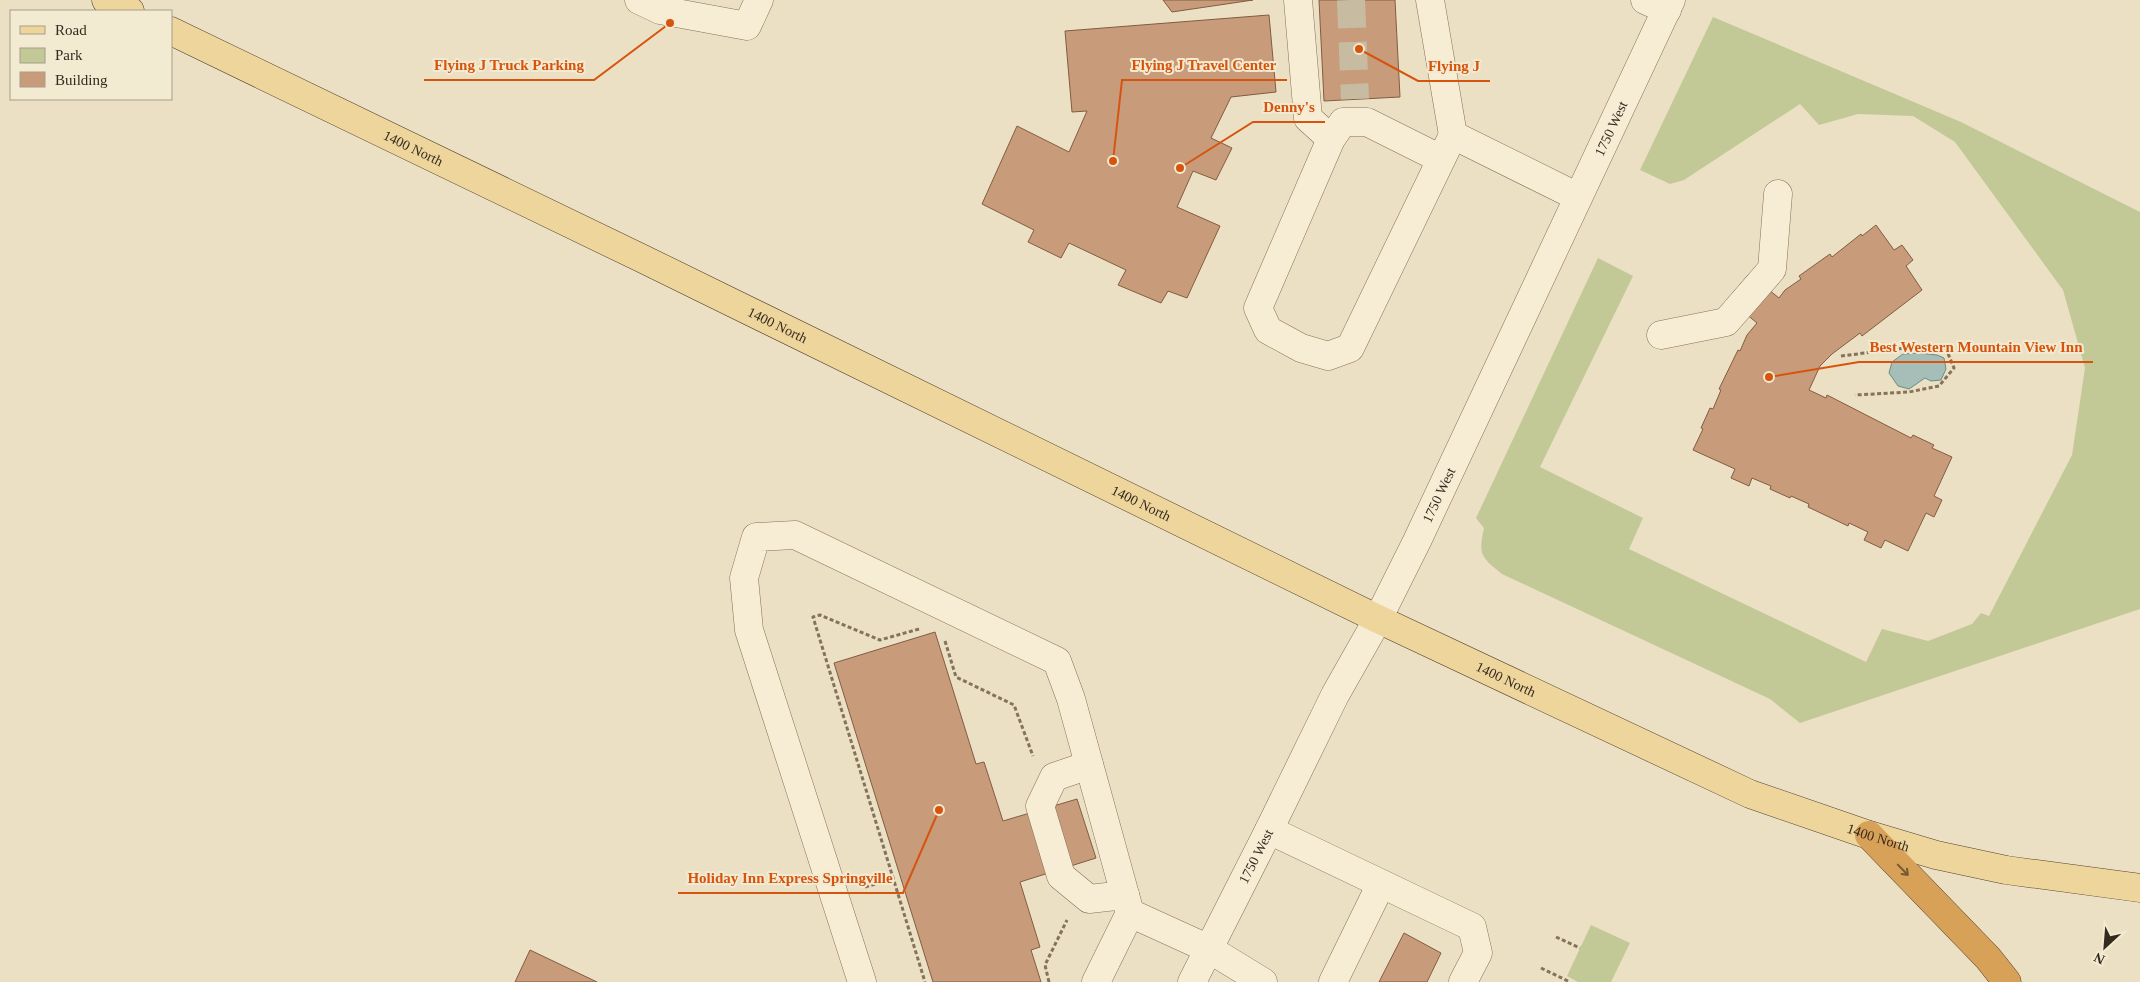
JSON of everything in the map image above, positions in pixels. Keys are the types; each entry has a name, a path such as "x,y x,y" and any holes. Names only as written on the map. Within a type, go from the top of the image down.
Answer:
{"highway":[{"path":"1869,835 1988,958 2007,982"}],"main road":[{"path":"106,0 128,10"},
{"name":"1400 North","path":"172,31 657,266 1378,619 1750,794 1869,835 1936,855 2006,870 2140,888"}],"street":[{"path":"640,0 660,10 747,26 759,0"},
{"path":"1298,0 1308,118 1331,139"},
{"path":"1430,0 1454,135 1350,348 1328,356 1301,348 1268,330 1258,308 1331,139 1343,122 1355,110 1367,122 1441,159"},
{"name":"1750 West","path":"1192,982 1335,695 1378,619 1417,541 1578,197 1661,3"},
{"path":"1454,135 1578,197"},
{"path":"1662,335 1726,322 1772,269 1778,194"},
{"path":"862,982 750,630 744,578 756,537 795,535 1057,661 1072,699 1128,904 1096,982"},
{"path":"1089,765 1054,777 1040,806 1061,876 1089,899 1128,904 1209,949 1263,982"},
{"path":"1269,830 1472,927 1478,953 1463,982"},
{"path":"1333,982 1381,884"}],"path":[{"path":"1841,356 1928,345 1948,351 1954,368 1939,386 1909,392 1855,395"},
{"path":"924,628 880,640 820,615 813,618 925,982"},
{"path":"943,636 956,677 1014,705 1036,763"},
{"path":"1049,982 1045,966 1067,919"},
{"path":"1556,937 1580,948"},
{"path":"1541,968 1570,982"}],"green space":[{"path":"1713,17 1961,122 2140,212 2140,609 1800,723 1770,699 1502,574 1485,559 1481,544 1484,528 1476,518 1598,258 1633,276 1540,467 1643,518 1629,549 1866,662 1882,629 1928,641 1972,624 1981,613 1989,616 2072,455 2085,368 2063,290 1955,142 1913,116 1858,114 1819,125 1800,104 1684,180 1670,184 1640,170"},
{"path":"1591,925 1630,943 1611,982 1578,982 1567,976"}],"water":[{"path":"1903,354 1937,355 1944,358 1946,369 1941,380 1931,381 1925,378 1909,389 1898,386 1889,373 1892,362"}],"building":[{"path":"1163,0 1253,0 1172,12"},
{"path":"1319,0 1395,0 1400,97 1324,101"},
{"path":"1269,15 1276,92 1231,97 1211,138 1232,148 1216,180 1193,171 1177,207 1220,226 1187,298 1168,291 1161,303 1118,285 1126,270 1069,243 1061,258 1028,242 1034,230 982,204 1017,126 1069,152 1087,111 1072,112 1065,31"},
{"path":"1876,225 1894,250 1902,245 1913,260 1906,266 1922,290 1862,336 1860,333 1832,354 1820,366 1809,390 1826,398 1827,395 1911,438 1913,435 1934,445 1932,448 1952,457 1934,496 1942,500 1934,517 1926,513 1908,551 1885,540 1881,548 1864,540 1868,532 1849,523 1848,526 1808,507 1809,504 1770,489 1771,486 1752,478 1749,486 1731,478 1735,469 1693,450 1710,408 1713,409 1721,390 1719,389 1738,350 1740,351 1747,335 1757,323 1728,299 1749,274 1779,298 1785,290 1801,279 1799,276 1830,254 1832,257 1861,234 1862,236"},
{"path":"935,632 976,764 984,762 1003,821 1077,799 1096,858 1020,882 1040,947 1031,950 1041,982 933,982 834,663"},
{"path":"1404,933 1441,953 1427,982 1379,982"},
{"path":"530,950 597,982 515,982"}],"tunnel":[{"path":"1351,0 1355,99"}],"place":[{"name":"Flying J Truck Parking","path":"670,23"},
{"name":"Flying J","path":"1359,49"},
{"name":"Flying J Travel Center","path":"1113,161"},
{"name":"Denny's","path":"1180,168"},
{"name":"Best Western Mountain View Inn","path":"1769,377"},
{"name":"Holiday Inn Express Springville","path":"939,810"}]}
